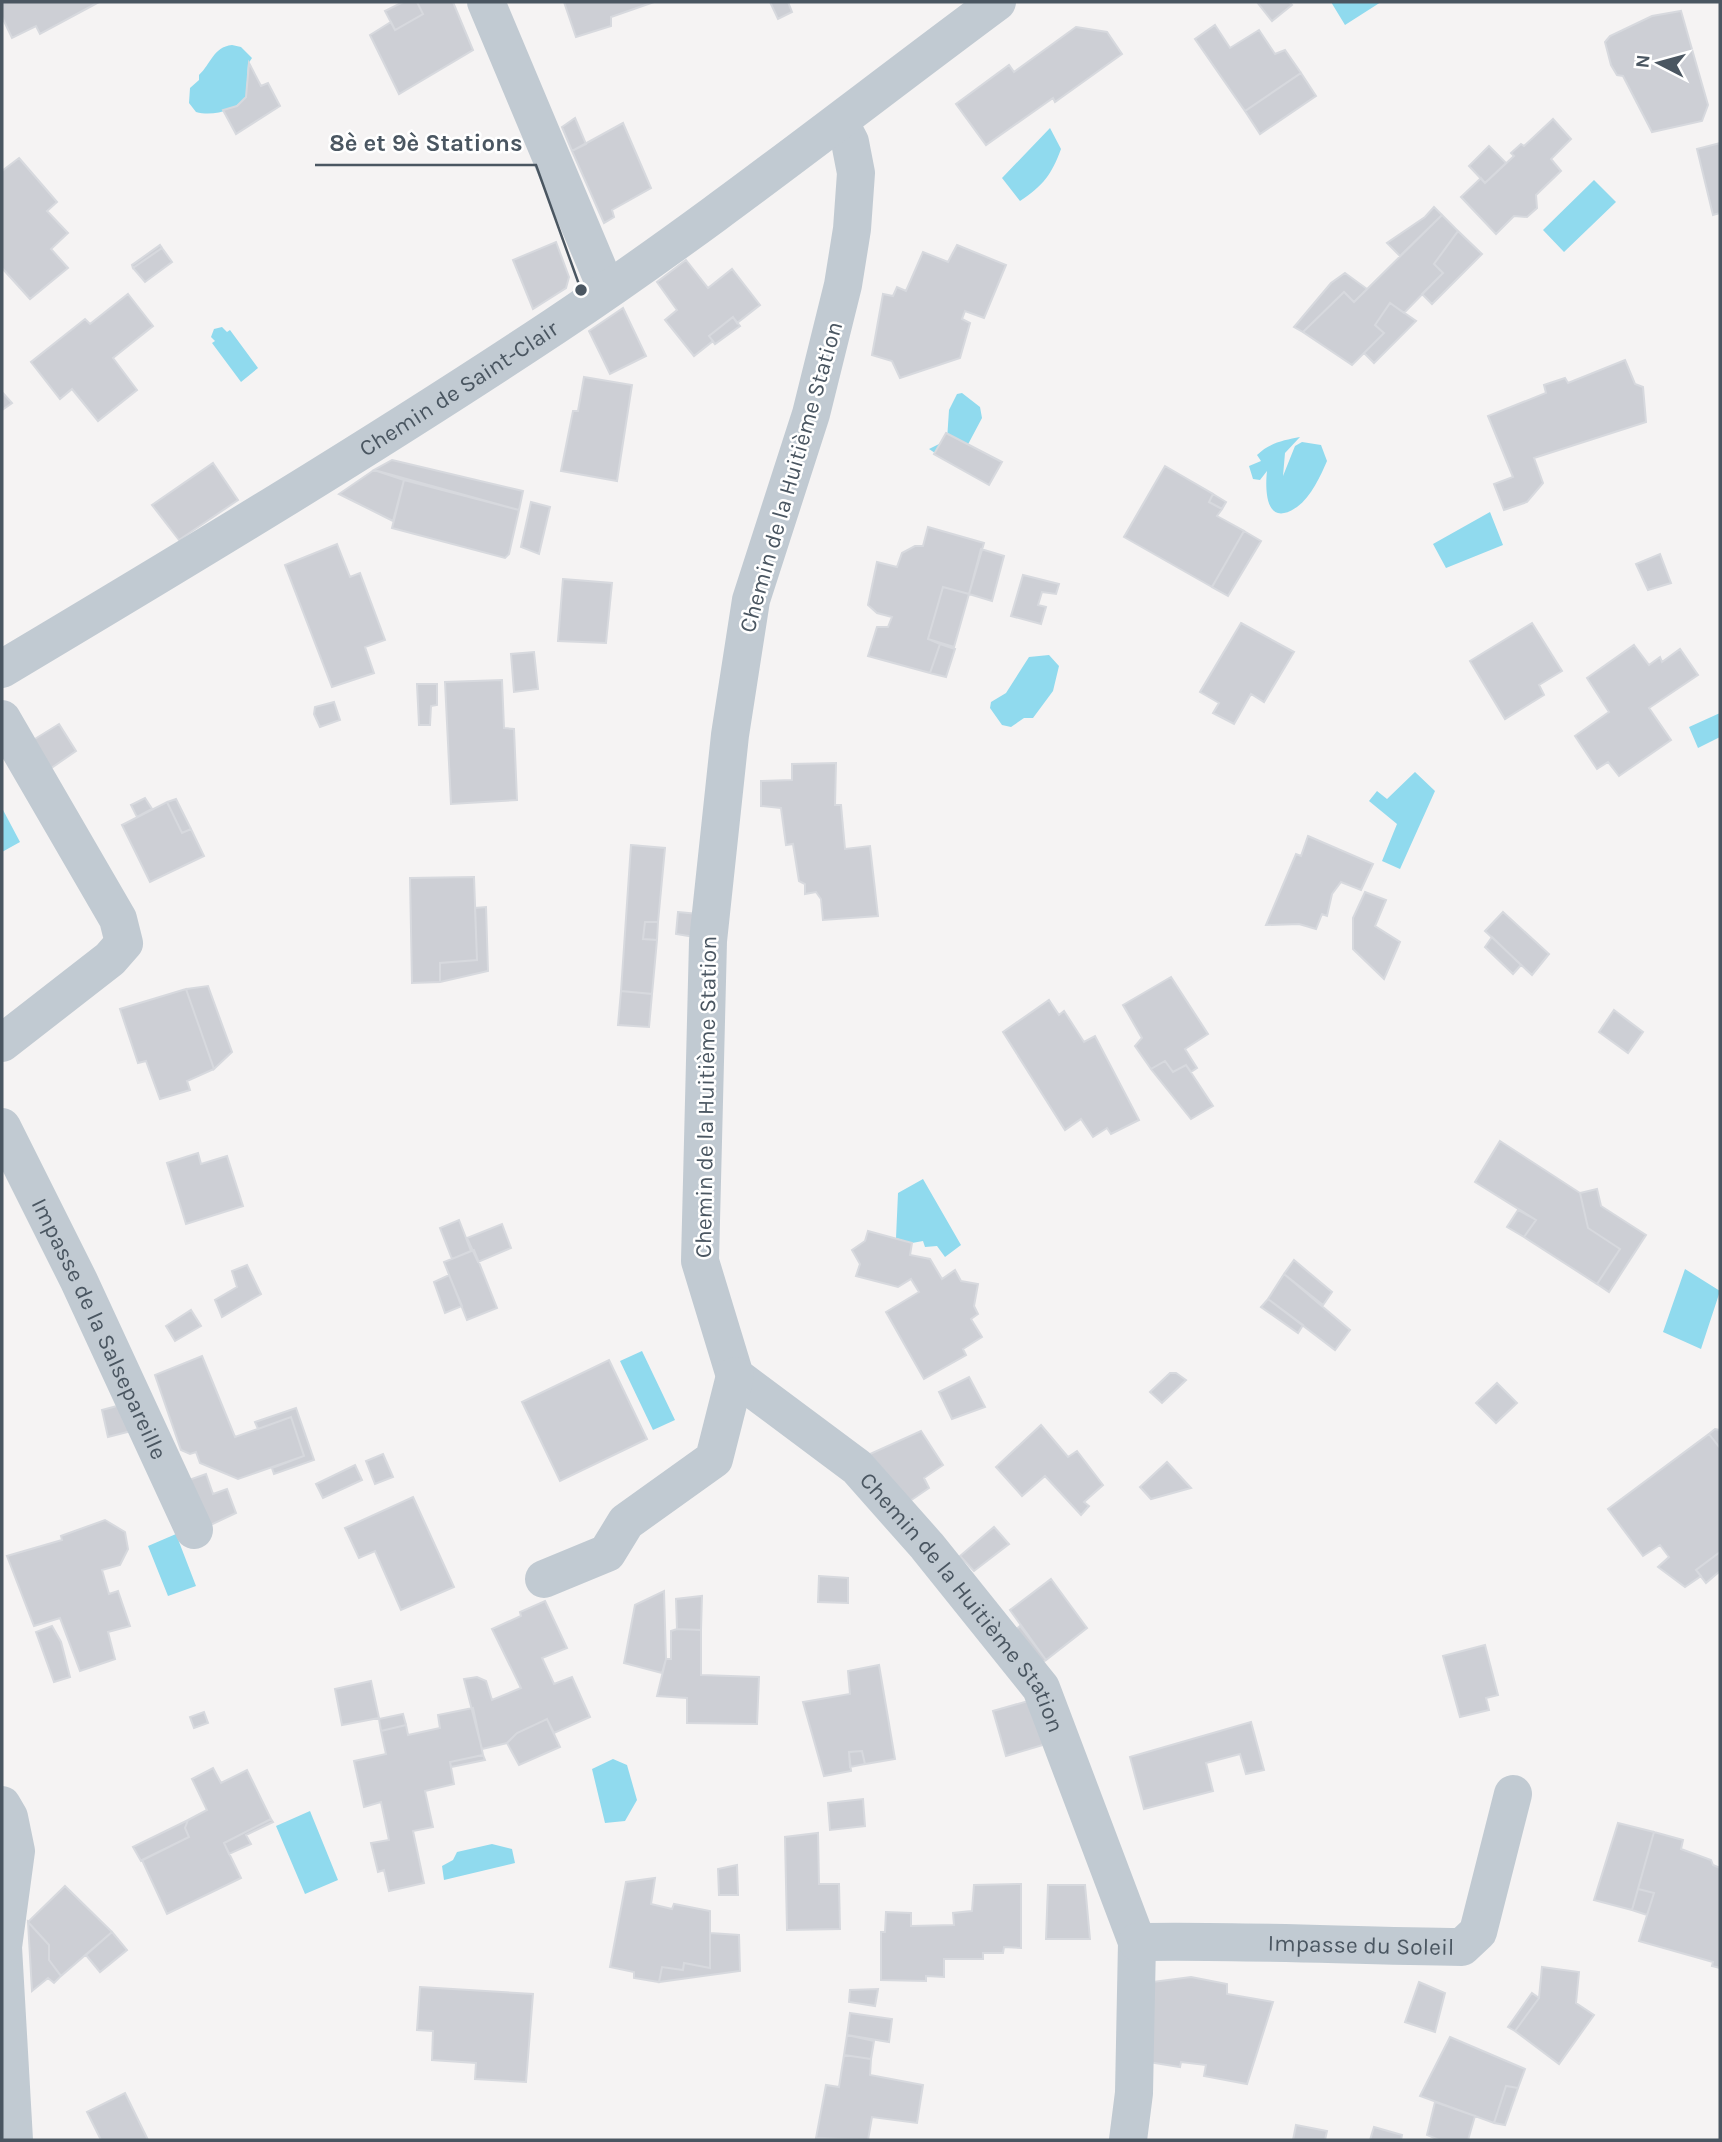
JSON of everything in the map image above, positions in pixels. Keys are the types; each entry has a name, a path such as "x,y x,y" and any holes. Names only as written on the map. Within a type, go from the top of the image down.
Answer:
{"street":[{"path":"486,2 607,290"},
{"name":"Chemin de Saint-Clair","path":"2,669 237,528 607,290 840,123 886,84 997,2"},
{"name":"Chemin de la Huitième Station","path":"840,123 850,142 856,173 849,252 811,414 751,600 730,735 708,941 700,1261 735,1376 857,1467 927,1546 1041,1688 1137,1942"},
{"path":"2,719 118,919 124,943 69,993 2,1044"},
{"name":"Impasse de la Salsepareille","path":"2,1127 79,1281 194,1530"},
{"path":"544,1579 607,1553 626,1522 714,1459 735,1376"},
{"name":"Impasse du Soleil","path":"1137,1942 1236,1940 1280,1944 1462,1947 1478,1932 1513,1794"},
{"path":"2,1805 9,1817 16,1851 4,1947 14,2140"},
{"path":"1128,2140 1134,2093 1137,1942"}],"water":[{"path":"1331,2 1381,2 1345,25"},
{"path":"232,45 241,47 252,58 248,64 246,97 236,106 224,111 210,114 196,112 189,103 190,88 199,80 199,75 216,52"},
{"path":"1050,128 1061,149 1058,158 1041,185 1020,201 1002,178"},
{"path":"1594,180 1616,202 1564,252 1543,230"},
{"path":"222,327 227,332 230,330 258,368 241,382 212,343 215,341 211,337 214,329"},
{"path":"962,393 980,407 982,418 956,467 929,449 947,440 949,410 957,394"},
{"path":"1300,437 1285,453 1283,476 1295,446 1302,442 1321,445 1327,461 1307,498 1286,513 1279,513 1269,504 1267,471 1260,480 1253,479 1249,466 1261,461 1257,455 1272,445"},
{"path":"1490,512 1503,545 1446,568 1433,544"},
{"path":"1049,655 1059,666 1053,691 1033,718 1024,718 1011,727 1002,725 990,708 991,702 1006,693 1029,657"},
{"path":"1720,713 1720,737 1698,748 1689,727"},
{"path":"1415,772 1435,791 1400,869 1382,861 1397,824 1369,801 1377,791 1387,799"},
{"path":"2,808 20,842 2,852"},
{"path":"923,1179 961,1245 945,1257 937,1246 925,1247 923,1241 912,1243 896,1238 898,1193"},
{"path":"1685,1269 1720,1291 1701,1349 1663,1332"},
{"path":"642,1351 675,1420 653,1430 620,1361"},
{"path":"176,1534 196,1586 168,1596 148,1546"},
{"path":"613,1759 627,1765 637,1800 625,1821 605,1823 592,1769"},
{"path":"310,1811 338,1880 305,1894 276,1826"},
{"path":"492,1844 512,1849 515,1863 444,1880 442,1866 453,1860 457,1852"}],"building":[{"path":"2,2 99,2 40,34 36,26 12,38 2,17"},
{"path":"403,2 417,2 423,14 395,30 385,11"},
{"path":"417,2 453,2 473,50 399,94 370,35 391,22 395,30 423,14"},
{"path":"564,2 654,2 611,17 611,26 576,37"},
{"path":"770,2 788,2 792,12 778,19"},
{"path":"1257,2 1289,2 1292,5 1272,21"},
{"path":"1681,11 1708,105 1702,121 1652,132 1623,76 1617,75 1611,65 1605,42 1610,36 1652,16"},
{"path":"1215,25 1230,48 1259,30 1275,54 1285,50 1301,73 1245,111 1195,39"},
{"path":"1076,27 1107,32 1122,54 1055,102 1053,98 986,145 956,104 1009,65 1014,72"},
{"path":"249,63 261,86 268,83 280,106 236,134 223,110 237,106 246,97"},
{"path":"1301,73 1316,96 1260,134 1245,111"},
{"path":"575,118 586,144 572,151 562,127"},
{"path":"1553,119 1571,139 1551,159 1561,171 1536,195 1537,208 1527,217 1514,216 1496,234 1461,197 1481,178 1485,183 1514,156 1511,153 1521,144 1524,146"},
{"path":"623,123 651,188 612,210 614,217 604,223 572,151"},
{"path":"1720,143 1720,213 1713,215 1697,149"},
{"path":"1489,146 1506,163 1485,183 1469,166"},
{"path":"19,158 57,202 47,211 68,233 51,249 68,268 30,299 2,268 2,171"},
{"path":"1434,207 1442,215 1400,256 1387,243 1425,217"},
{"path":"1442,215 1458,231 1434,264 1443,273 1404,313 1390,303 1375,325 1384,333 1352,365 1303,332 1344,292 1354,302"},
{"path":"1458,231 1482,254 1432,304 1422,294 1443,273 1434,264"},
{"path":"556,242 569,277 566,288 533,309 513,260"},
{"path":"160,245 162,248 133,268 132,265"},
{"path":"957,245 1006,265 984,318 965,311 962,319 970,323 960,358 900,378 892,361 872,355 883,294 893,296 897,287 906,291 923,252 948,262"},
{"path":"162,248 172,262 145,282 133,268"},
{"path":"686,260 708,288 732,269 760,305 737,323 733,317 709,336 713,341 694,356 665,320 677,310 657,282"},
{"path":"1345,273 1367,289 1354,302 1344,292 1303,332 1294,327 1331,283"},
{"path":"128,294 153,326 113,358 137,390 98,421 72,389 60,399 31,362 85,319 90,324"},
{"path":"1390,303 1416,321 1374,363 1364,353 1384,333 1375,325"},
{"path":"623,308 646,356 610,374 589,331"},
{"path":"733,317 740,326 715,344 709,336"},
{"path":"1625,360 1635,384 1643,387 1646,422 1534,458 1543,483 1527,502 1504,510 1494,484 1513,477 1488,416 1546,393 1544,385 1565,378 1568,383"},
{"path":"584,377 632,385 617,481 561,471 573,411 578,411"},
{"path":"2,392 12,403 2,410"},
{"path":"946,433 1002,462 989,485 934,454"},
{"path":"392,460 523,491 519,510 374,470"},
{"path":"213,463 238,500 179,540 152,505"},
{"path":"1165,466 1213,494 1209,502 1222,509 1217,516 1244,531 1212,587 1124,537"},
{"path":"374,470 404,480 393,521 339,494"},
{"path":"404,480 519,510 509,554 505,558 392,528"},
{"path":"1213,494 1226,502 1222,509 1209,502"},
{"path":"531,502 550,507 539,554 521,547"},
{"path":"928,527 984,543 969,594 943,587 928,639 940,644 930,673 868,656 877,627 888,627 892,617 877,613 868,605 877,562 897,567 902,553 915,546 923,546"},
{"path":"1244,531 1261,541 1228,596 1212,587"},
{"path":"337,544 350,577 360,573 385,640 365,647 374,673 332,687 285,565"},
{"path":"981,549 1004,556 992,601 969,594"},
{"path":"1660,554 1671,583 1648,590 1636,564"},
{"path":"1023,575 1059,584 1056,594 1042,592 1038,605 1046,607 1041,624 1011,616"},
{"path":"563,579 612,583 606,643 558,641"},
{"path":"943,587 969,594 954,647 928,639"},
{"path":"1241,623 1294,652 1264,702 1251,694 1234,724 1213,713 1219,703 1200,692"},
{"path":"1532,623 1562,671 1539,685 1544,695 1505,719 1470,661"},
{"path":"940,644 955,649 946,677 930,673"},
{"path":"1634,645 1649,665 1660,657 1662,662 1680,649 1698,675 1649,708 1671,740 1619,776 1608,762 1597,769 1575,736 1609,712 1587,678"},
{"path":"534,652 538,689 514,692 511,654"},
{"path":"502,680 504,728 514,729 517,800 451,804 445,682"},
{"path":"417,684 437,684 437,705 431,706 430,725 419,725"},
{"path":"334,702 340,720 320,727 314,714 315,707"},
{"path":"59,724 76,751 47,771 30,742"},
{"path":"836,763 835,805 841,805 845,849 870,846 878,916 823,920 821,899 816,892 805,894 805,884 799,881 793,844 786,845 781,808 761,806 761,781 792,780 792,764"},
{"path":"145,798 152,809 137,817 131,805"},
{"path":"176,799 191,829 182,833 167,802"},
{"path":"167,802 182,833 191,829 204,856 150,882 122,825"},
{"path":"1308,836 1373,864 1361,890 1341,882 1332,894 1327,916 1322,914 1316,929 1299,924 1266,925 1296,854 1301,856"},
{"path":"631,845 665,848 658,922 645,922 643,939 657,940 652,994 621,991"},
{"path":"474,877 477,960 440,963 440,982 412,983 410,878"},
{"path":"1365,892 1386,900 1375,926 1400,942 1384,979 1353,949 1353,918"},
{"path":"486,907 488,971 440,982 440,963 477,960 475,908"},
{"path":"678,912 698,914 695,937 676,934"},
{"path":"1503,912 1549,954 1532,975 1485,931"},
{"path":"645,922 658,922 657,940 643,939"},
{"path":"1492,937 1521,965 1513,974 1485,947"},
{"path":"1171,977 1208,1034 1185,1049 1197,1068 1191,1072 1186,1065 1173,1072 1165,1061 1151,1069 1135,1046 1142,1038 1123,1005"},
{"path":"208,986 232,1052 214,1069 186,989"},
{"path":"186,989 214,1069 187,1081 190,1090 160,1099 146,1061 138,1063 120,1009"},
{"path":"621,991 652,994 649,1027 618,1025"},
{"path":"1049,1000 1059,1015 1064,1011 1084,1042 1095,1036 1139,1120 1111,1134 1107,1128 1093,1137 1081,1119 1065,1130 1003,1032"},
{"path":"1614,1010 1643,1032 1628,1053 1599,1032"},
{"path":"1165,1061 1173,1072 1186,1065 1213,1106 1191,1119 1151,1069"},
{"path":"1500,1141 1580,1193 1588,1228 1620,1249 1597,1284 1524,1237 1536,1220 1475,1182"},
{"path":"198,1153 201,1164 227,1156 243,1206 186,1224 167,1163"},
{"path":"1597,1189 1601,1206 1646,1235 1609,1292 1597,1284 1620,1249 1588,1228 1580,1193"},
{"path":"1518,1210 1536,1220 1524,1237 1507,1227"},
{"path":"459,1220 471,1251 452,1259 440,1228"},
{"path":"502,1224 511,1248 478,1262 467,1238"},
{"path":"868,1231 912,1243 910,1255 930,1259 942,1279 955,1270 961,1281 978,1284 974,1306 978,1314 971,1319 982,1337 963,1349 966,1355 924,1379 886,1312 919,1292 911,1279 898,1287 856,1276 860,1264 852,1250 865,1241"},
{"path":"474,1250 497,1308 467,1320 444,1262"},
{"path":"1294,1260 1332,1292 1323,1305 1284,1274"},
{"path":"247,1265 261,1294 222,1317 215,1300 237,1287 232,1271"},
{"path":"1284,1274 1350,1330 1335,1350 1268,1299"},
{"path":"449,1275 462,1306 445,1313 434,1282"},
{"path":"1268,1299 1303,1325 1298,1333 1261,1307"},
{"path":"191,1310 201,1326 175,1341 166,1326"},
{"path":"202,1356 235,1437 291,1417 304,1456 238,1479 200,1463 196,1452 190,1454 181,1450 155,1375"},
{"path":"609,1360 647,1439 560,1481 522,1402"},
{"path":"1170,1373 1176,1373 1186,1380 1162,1403 1150,1392"},
{"path":"969,1377 985,1407 952,1419 939,1392"},
{"path":"1497,1383 1517,1403 1496,1423 1476,1403"},
{"path":"132,1402 139,1429 108,1437 102,1410"},
{"path":"296,1408 314,1460 274,1474 272,1468 304,1456 291,1417 258,1429 255,1422"},
{"path":"1041,1425 1068,1457 1077,1451 1103,1485 1084,1502 1089,1506 1081,1515 1045,1476 1022,1496 996,1467"},
{"path":"1715,1429 1720,1430 1720,1448 1709,1434"},
{"path":"921,1431 943,1465 924,1478 929,1488 907,1503 861,1458"},
{"path":"1709,1434 1720,1448 1720,1552 1696,1570 1701,1576 1685,1587 1658,1567 1669,1557 1660,1545 1643,1556 1608,1509"},
{"path":"383,1454 393,1477 375,1484 366,1461"},
{"path":"1167,1462 1191,1488 1151,1499 1140,1487"},
{"path":"355,1465 362,1480 323,1498 316,1484"},
{"path":"206,1474 213,1494 227,1489 236,1513 202,1529 183,1482"},
{"path":"413,1497 454,1587 401,1610 375,1551 359,1558 345,1528"},
{"path":"105,1520 125,1532 128,1549 120,1565 102,1570 109,1594 118,1591 130,1626 108,1632 115,1659 80,1671 60,1618 34,1626 7,1556 62,1540 61,1536"},
{"path":"994,1527 1009,1544 974,1571 960,1556"},
{"path":"1720,1552 1720,1571 1706,1583 1696,1570"},
{"path":"819,1576 848,1578 848,1603 818,1602"},
{"path":"1051,1579 1087,1628 1046,1660 1010,1610"},
{"path":"664,1591 666,1659 662,1673 624,1663 635,1605"},
{"path":"702,1596 701,1630 677,1629 676,1599"},
{"path":"545,1601 567,1648 542,1658 554,1684 572,1677 590,1717 554,1733 547,1719 517,1733 507,1743 482,1749 464,1679 477,1677 486,1681 492,1700 521,1688 492,1629"},
{"path":"52,1626 61,1642 70,1677 54,1682 36,1632"},
{"path":"1020,1626 1046,1660 1036,1666 1009,1635"},
{"path":"701,1630 701,1675 759,1677 757,1724 687,1723 687,1698 657,1696 666,1659 671,1659 671,1631"},
{"path":"1485,1645 1498,1695 1486,1698 1489,1710 1460,1717 1443,1656"},
{"path":"879,1665 895,1759 865,1764 862,1751 849,1752 851,1771 824,1776 803,1702 850,1694 848,1671"},
{"path":"371,1681 379,1718 342,1725 335,1689"},
{"path":"1035,1699 1046,1744 1006,1756 993,1711"},
{"path":"473,1708 483,1755 450,1762 454,1784 425,1791 433,1827 413,1831 424,1883 389,1891 384,1870 378,1872 371,1843 389,1840 381,1802 364,1807 354,1761 386,1754 381,1731 406,1725 408,1735 440,1728 438,1715"},
{"path":"204,1712 208,1723 194,1728 190,1717"},
{"path":"403,1714 406,1725 381,1731 379,1719"},
{"path":"547,1719 560,1747 519,1765 507,1743 517,1733"},
{"path":"1251,1722 1264,1770 1246,1774 1240,1754 1206,1763 1213,1791 1144,1809 1130,1757"},
{"path":"862,1751 865,1764 850,1767 849,1752"},
{"path":"483,1755 485,1760 451,1767 450,1762"},
{"path":"213,1768 221,1783 247,1770 271,1819 224,1843 241,1878 167,1914 142,1860 189,1837 185,1828 188,1820 207,1810 192,1779"},
{"path":"863,1799 865,1826 830,1830 828,1803"},
{"path":"271,1819 273,1822 246,1835 251,1844 229,1854 224,1843"},
{"path":"188,1820 185,1828 189,1837 141,1861 133,1847"},
{"path":"1618,1823 1654,1832 1632,1910 1594,1900"},
{"path":"1654,1832 1683,1840 1681,1849 1711,1860 1713,1865 1720,1868 1720,1968 1712,1966 1713,1962 1639,1941 1654,1893 1638,1889"},
{"path":"818,1833 819,1884 839,1884 840,1929 787,1930 785,1837"},
{"path":"737,1865 738,1895 719,1895 718,1869"},
{"path":"655,1878 651,1904 672,1909 674,1904 710,1911 710,1968 684,1963 683,1970 662,1967 659,1982 634,1978 634,1972 610,1967 626,1882"},
{"path":"1021,1884 1021,1948 1004,1947 1003,1953 983,1953 983,1959 944,1959 944,1977 926,1976 926,1981 881,1980 881,1932 885,1932 886,1912 911,1913 911,1926 954,1925 953,1913 972,1911 974,1885"},
{"path":"1048,1885 1085,1885 1090,1939 1046,1939"},
{"path":"65,1886 112,1932 61,1976 49,1960 49,1945 28,1922"},
{"path":"1638,1889 1654,1893 1647,1915 1632,1910"},
{"path":"28,1922 49,1945 49,1960 61,1976 54,1983 48,1978 32,1991"},
{"path":"112,1932 127,1950 100,1972 86,1955"},
{"path":"710,1933 739,1935 740,1971 659,1982 662,1967 683,1970 684,1963 710,1968"},
{"path":"1542,1967 1579,1972 1576,2003 1594,2015 1559,2064 1515,2031 1539,1998"},
{"path":"1191,1977 1227,1984 1227,1994 1273,2002 1247,2084 1204,2076 1206,2065 1181,2062 1180,2067 1148,2062 1144,1983"},
{"path":"1419,1982 1445,1993 1435,2032 1405,2022"},
{"path":"420,1987 533,1994 526,2082 475,2079 476,2063 432,2060 433,2031 417,2030"},
{"path":"878,1989 875,2006 849,2002 850,1990"},
{"path":"1532,1993 1539,1998 1515,2031 1508,2027"},
{"path":"850,2013 892,2019 889,2042 847,2035"},
{"path":"847,2035 874,2041 871,2059 844,2055"},
{"path":"1450,2037 1525,2069 1518,2088 1506,2086 1494,2123 1420,2096"},
{"path":"844,2055 871,2059 870,2075 923,2085 917,2123 872,2117 868,2140 816,2138 826,2085 839,2087"},
{"path":"1506,2086 1518,2088 1505,2125 1494,2123"},
{"path":"125,2093 148,2140 101,2140 87,2112"},
{"path":"1435,2102 1475,2116 1468,2140 1439,2140 1427,2135"},
{"path":"1296,2125 1327,2131 1325,2140 1293,2140"},
{"path":"1374,2127 1402,2135 1401,2140 1370,2140"}],"place":[{"name":"8è et 9è Stations","path":"581,290"}]}
